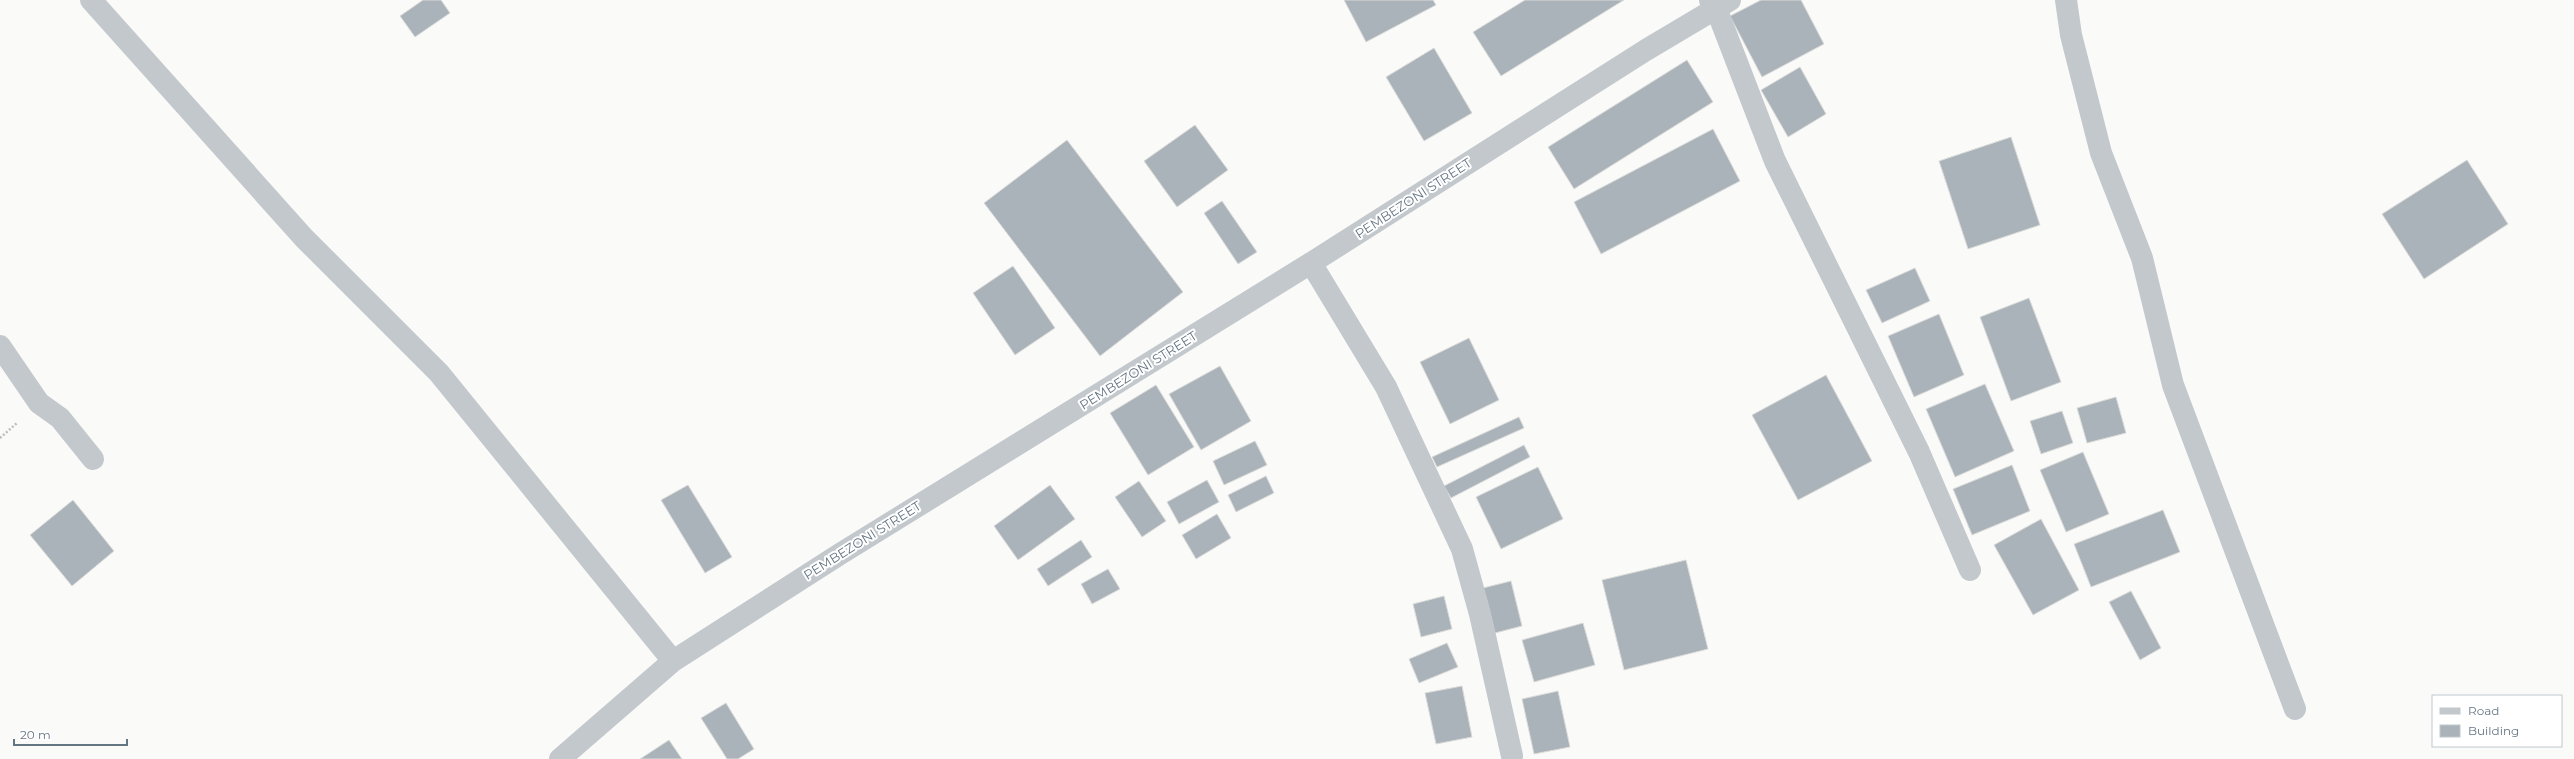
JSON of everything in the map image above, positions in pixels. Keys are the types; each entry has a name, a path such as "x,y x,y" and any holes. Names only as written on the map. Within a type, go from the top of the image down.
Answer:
{"street":[{"path":"91,0 304,238 439,372 673,661"},
{"path":"2066,0 2071,34 2101,153 2142,258 2173,385 2295,709"},
{"path":"1719,3 1775,161 1919,452 1970,570"},
{"name":"PEMBEZONI STREET","path":"560,759 673,661 840,554 1311,263 1719,3"},
{"path":"1311,263 1386,387 1462,549 1480,614 1512,756"},
{"path":"0,346 39,403 60,418 93,459"}],"building":[{"path":"423,0 441,0 450,13 415,37 400,16"},
{"path":"1344,0 1433,0 1436,5 1366,42"},
{"path":"1525,0 1624,0 1501,76 1473,32"},
{"path":"1761,0 1801,0 1824,44 1762,77 1730,16"},
{"path":"1434,48 1472,113 1424,141 1386,77"},
{"path":"1687,60 1713,102 1574,189 1548,147"},
{"path":"1800,67 1826,114 1788,137 1761,90"},
{"path":"1195,125 1228,170 1177,207 1144,161"},
{"path":"1713,129 1740,181 1601,254 1574,202"},
{"path":"2011,137 2040,225 1968,249 1939,161"},
{"path":"1067,140 1183,292 1100,356 984,203"},
{"path":"2467,160 2508,224 2424,279 2382,214"},
{"path":"1222,201 1257,252 1238,264 1204,213"},
{"path":"1013,266 1055,328 1015,355 973,293"},
{"path":"1915,268 1930,301 1882,323 1866,290"},
{"path":"2029,298 2061,382 2011,401 1980,317"},
{"path":"1939,314 1964,375 1914,397 1888,336"},
{"path":"1469,338 1499,400 1450,424 1420,362"},
{"path":"1220,366 1251,421 1201,450 1169,394"},
{"path":"1826,375 1872,461 1798,500 1752,415"},
{"path":"1985,384 2014,451 1955,477 1926,409"},
{"path":"1156,385 1194,447 1148,475 1110,413"},
{"path":"2116,397 2126,433 2087,443 2077,408"},
{"path":"2062,411 2073,443 2041,454 2030,421"},
{"path":"1519,417 1524,428 1437,467 1432,457"},
{"path":"1255,441 1267,465 1224,485 1213,461"},
{"path":"1524,445 1530,457 1451,498 1444,486"},
{"path":"2083,452 2109,514 2066,532 2040,470"},
{"path":"2012,465 2030,511 1972,535 1953,489"},
{"path":"1538,467 1563,519 1501,549 1476,497"},
{"path":"1266,476 1274,493 1236,512 1228,495"},
{"path":"1207,480 1219,502 1179,524 1167,502"},
{"path":"1139,481 1166,521 1142,537 1115,497"},
{"path":"688,485 732,557 705,573 661,500"},
{"path":"1050,485 1075,519 1018,560 994,526"},
{"path":"73,500 114,551 72,586 30,535"},
{"path":"2163,510 2180,552 2091,587 2074,544"},
{"path":"1217,514 1231,538 1196,559 1182,535"},
{"path":"2041,519 2079,590 2033,615 1994,545"},
{"path":"1081,540 1092,557 1048,586 1037,569"},
{"path":"1686,560 1708,649 1624,670 1602,580"},
{"path":"1108,569 1120,589 1092,604 1081,584"},
{"path":"1511,581 1522,626 1495,633 1483,588"},
{"path":"2131,591 2161,648 2140,660 2109,602"},
{"path":"1444,596 1452,629 1421,637 1413,604"},
{"path":"1583,623 1595,665 1534,682 1522,640"},
{"path":"1447,643 1458,667 1419,683 1409,659"},
{"path":"1462,686 1472,737 1436,744 1425,693"},
{"path":"1558,691 1570,747 1534,754 1522,699"},
{"path":"726,703 754,749 738,759 727,759 701,718"},
{"path":"669,740 682,759 640,759"}]}
